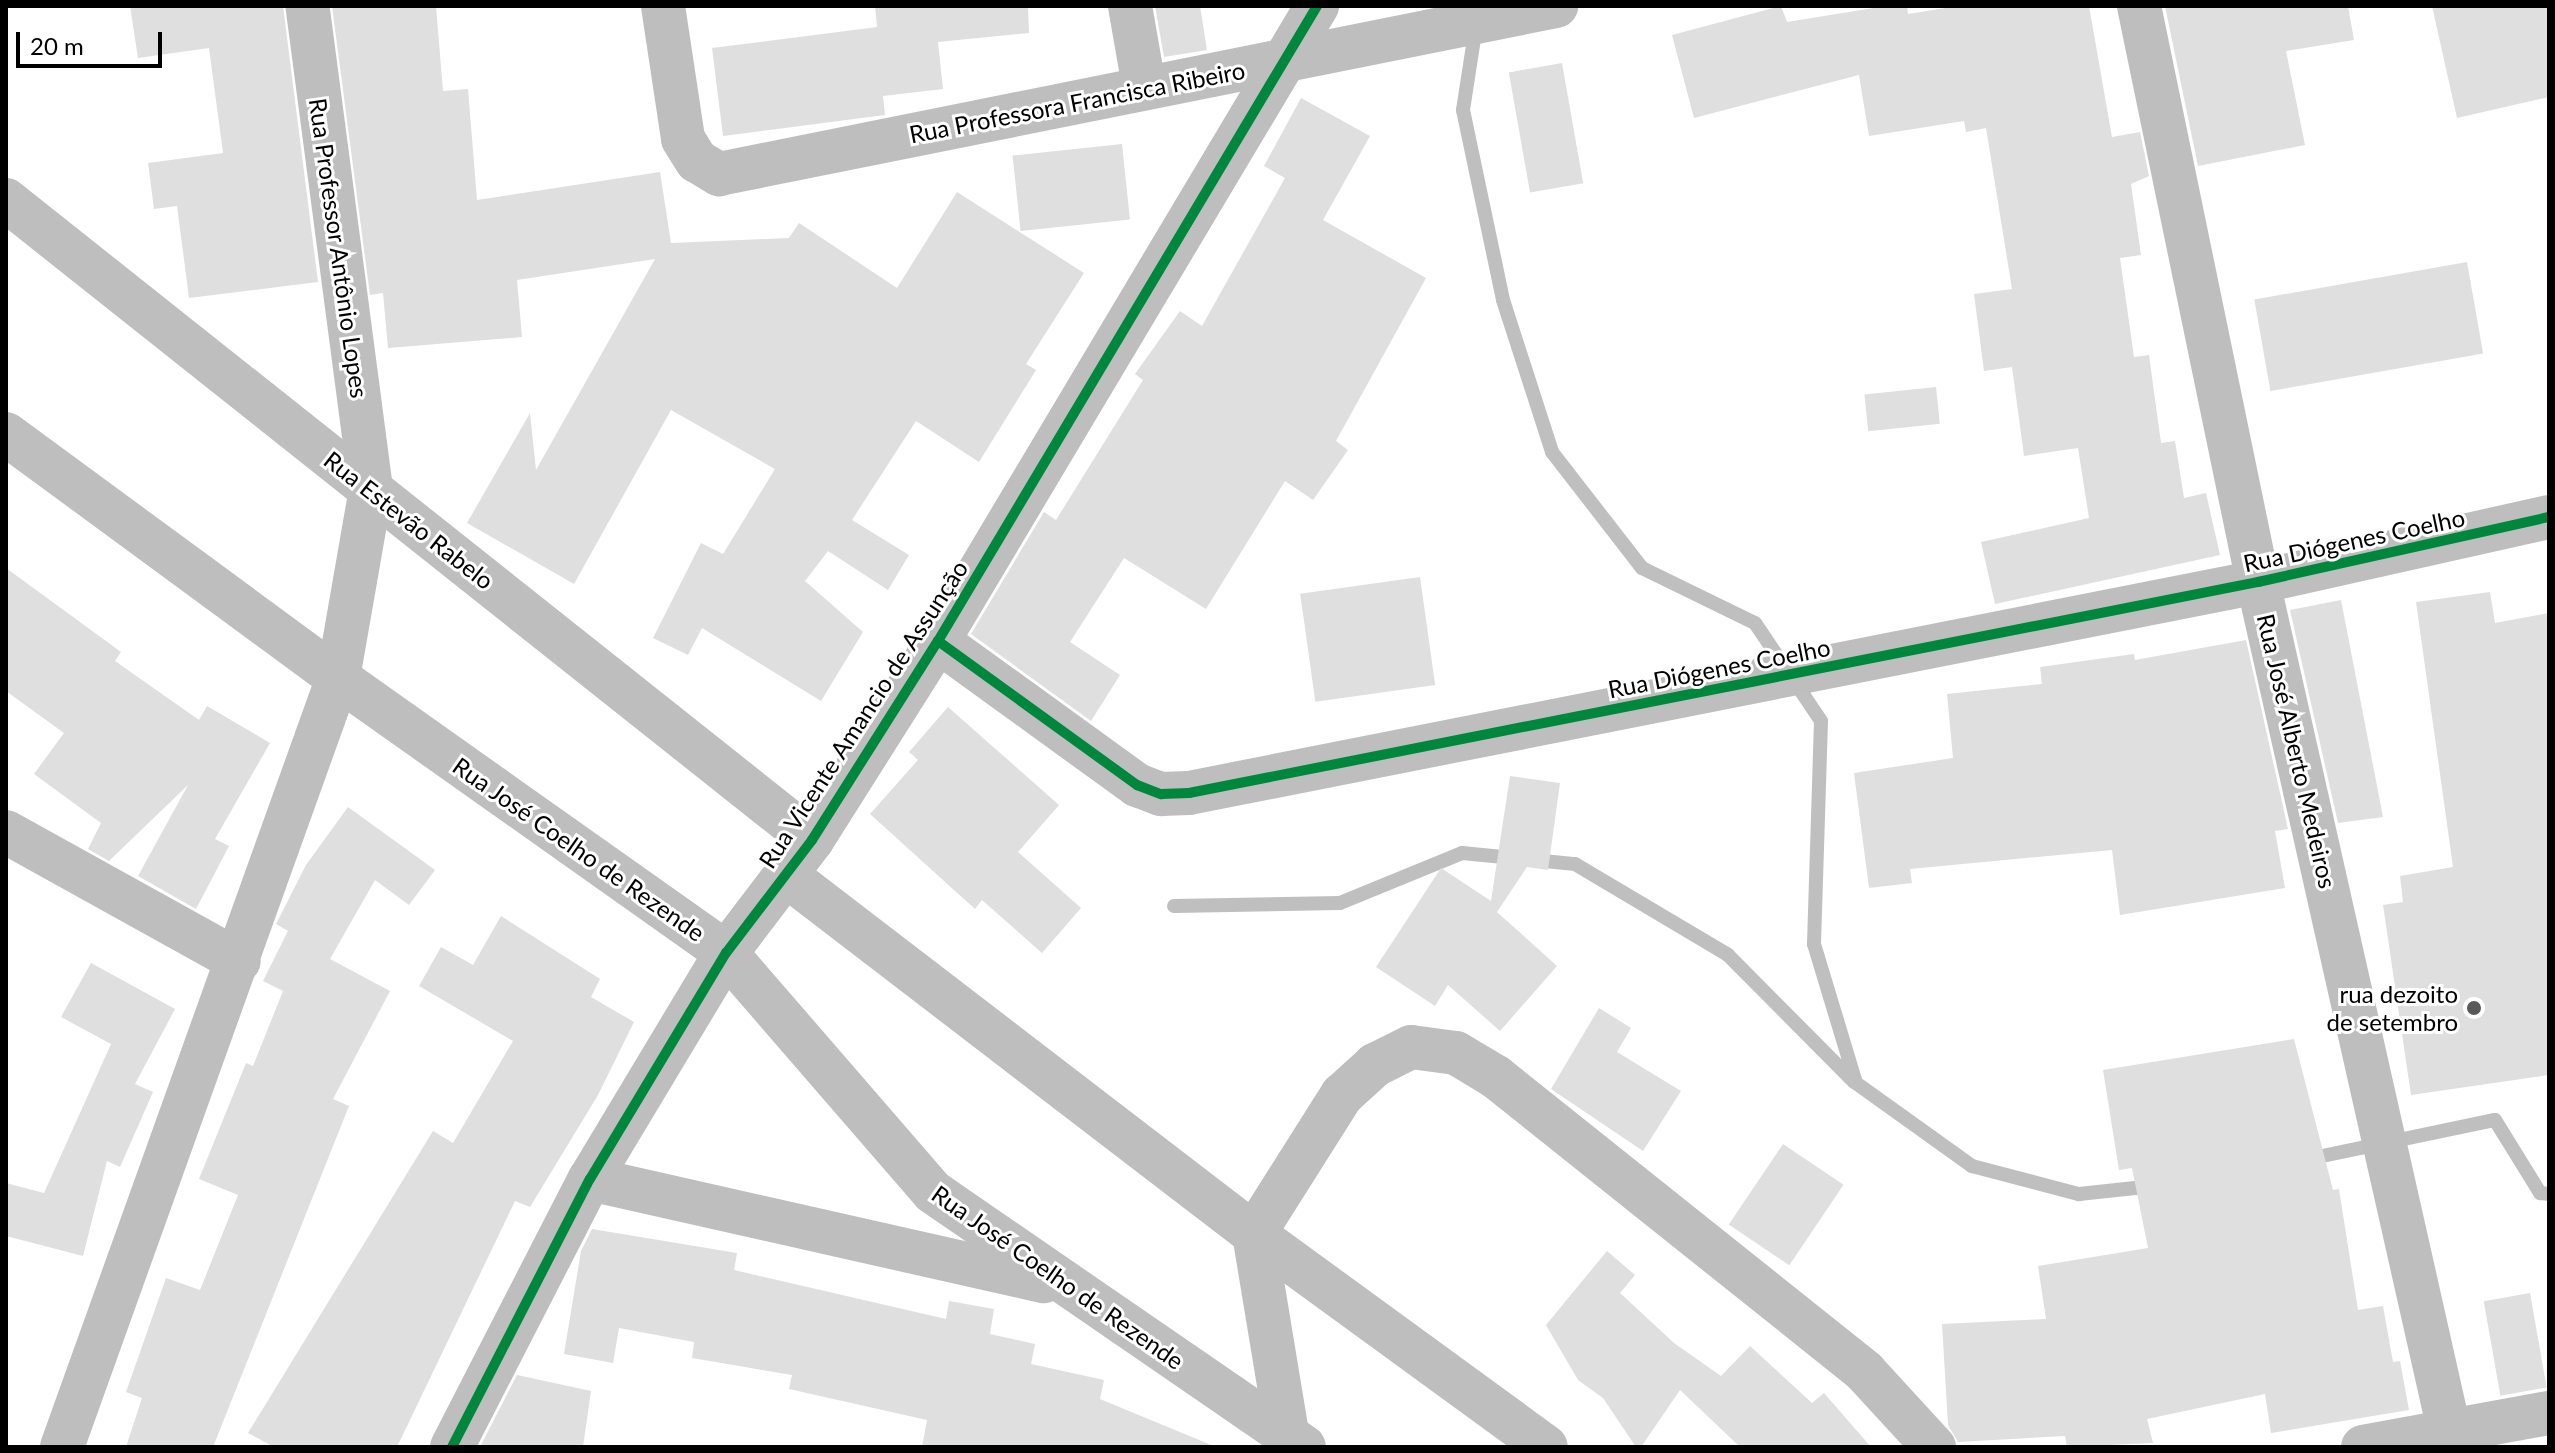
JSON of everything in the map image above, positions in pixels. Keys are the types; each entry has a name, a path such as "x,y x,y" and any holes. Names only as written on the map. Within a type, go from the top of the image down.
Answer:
{"street":[{"name":"Rua Professor Antônio Lopes","path":"62,1447 239,961 338,678 371,489 307,6"},
{"name":"Rua Professora Francisca Ribeiro","path":"663,6 683,139 707,168 719,174 1144,86 1556,6"},
{"path":"1130,6 1144,86"},
{"name":"Rua Vicente Amancio de Assunção","path":"452,1447 590,1179 726,953 812,840 938,641 1317,6"},
{"name":"Rua José Alberto Medeiros","path":"2139,6 2258,582 2452,1438"},
{"name":"Rua Estevão Rabelo","path":"6,200 812,840"},
{"name":"Rua José Coelho de Rezende","path":"6,434 338,678 726,953 933,1192 1296,1440"},
{"name":"Rua Diógenes Coelho","path":"938,641 1137,785 1161,794 1189,793 2258,582 2549,517"},
{"path":"6,832 239,961"},
{"path":"786,875 1254,1234 1546,1447"},
{"path":"1296,1440 1254,1234 1342,1095 1375,1065 1411,1047 1456,1053 1496,1077 1865,1372 1934,1447"},
{"path":"590,1179 1067,1286"},
{"path":"2363,1447 2452,1438 2549,1413"}],"building":[{"path":"130,6 283,6 318,282 189,298 177,206 154,209 148,163 223,153 209,48 138,58"},
{"path":"332,6 436,6 443,91 468,89 477,200 660,172 671,243 789,238 799,223 897,288 957,192 1084,273 1026,364 1036,370 979,462 916,421 852,520 909,555 888,590 828,551 805,581 863,632 821,701 702,628 688,655 653,638 701,543 723,554 775,469 671,410 574,584 467,523 530,413 536,470 655,259 517,280 522,337 388,348 383,293 370,295"},
{"path":"875,6 1028,6 1029,33 938,42 943,89 883,96 885,115 723,136 712,48 877,27"},
{"path":"1155,6 1200,6 1207,50 1164,57"},
{"path":"1781,6 1787,22 1886,6 1907,6 1908,14 1958,6 2089,6 2112,137 2140,132 2149,176 2131,184 2141,255 2120,258 2134,357 2149,355 2161,443 2175,441 2184,498 2206,493 2220,555 1995,604 1981,542 2089,518 2078,448 2024,456 2012,367 1984,371 1974,294 2012,289 1986,128 1966,132 1964,121 1869,136 1859,75 1694,118 1672,35"},
{"path":"2165,6 2348,6 2354,40 2286,51 2305,145 2198,166"},
{"path":"2432,6 2549,6 2549,97 2457,118"},
{"path":"1562,63 1583,183 1530,193 1509,72"},
{"path":"1301,98 1370,136 1323,220 1426,278 1336,441 1348,450 1313,500 1285,481 1206,609 1124,558 1070,642 1120,675 1091,721 971,634 1044,512 1056,520 1143,380 1135,374 1180,311 1202,326 1285,178 1264,166"},
{"path":"1122,144 1130,220 1021,231 1013,155"},
{"path":"2467,262 2483,354 2270,391 2254,300"},
{"path":"1936,387 1940,424 1868,431 1864,395"},
{"path":"6,568 121,652 115,661 199,720 207,706 270,743 215,839 229,846 196,909 138,876 188,785 109,861 88,849 101,823 34,774 64,733 6,691"},
{"path":"1420,577 1435,685 1315,702 1300,594"},
{"path":"2490,592 2495,623 2549,613 2549,1075 2411,1095 2383,905 2403,902 2400,876 2453,867 2416,602"},
{"path":"2341,600 2383,817 2338,823 2290,610"},
{"path":"2246,640 2288,829 2275,831 2285,888 2120,915 2112,850 1910,869 1912,883 1869,888 1854,773 1953,758 1947,694 2042,684 2040,667 2134,654 2135,660"},
{"path":"948,707 1059,805 1018,852 1081,908 1042,953 982,900 975,909 870,814 918,760 909,752"},
{"path":"1510,776 1560,783 1548,870 1527,867 1497,912 1557,966 1500,1031 1448,985 1435,1006 1376,967 1441,868 1491,901"},
{"path":"348,807 435,870 409,905 375,880 330,959 390,991 333,1099 349,1106 213,1447 126,1447 142,1398 126,1392 166,1278 200,1290 238,1195 199,1179 246,1063 253,1066 283,991 263,981 288,931 276,924 306,865"},
{"path":"501,916 600,979 591,997 634,1022 598,1095 530,1207 515,1201 397,1447 274,1447 248,1433 433,1131 453,1143 513,1041 419,986 441,947 473,965"},
{"path":"91,963 175,1009 135,1084 153,1092 120,1167 107,1161 83,1256 6,1236 6,1183 44,1193 111,1044 61,1017"},
{"path":"1599,1008 1631,1028 1617,1052 1681,1091 1643,1151 1551,1089"},
{"path":"2294,1039 2333,1190 2339,1189 2358,1310 2383,1306 2393,1362 2400,1361 2409,1410 2271,1433 2265,1394 2147,1419 2153,1443 2067,1447 2065,1436 1958,1442 1948,1425 1942,1324 2046,1319 2038,1266 2148,1248 2132,1168 2119,1170 2103,1070"},
{"path":"1783,1144 1844,1185 1789,1265 1729,1224"},
{"path":"592,1229 737,1253 734,1270 946,1319 949,1301 994,1309 990,1334 1035,1344 1031,1364 1104,1380 1100,1399 1216,1447 922,1447 927,1420 789,1389 792,1375 692,1358 694,1342 619,1328 613,1363 564,1354 581,1251"},
{"path":"1607,1251 1635,1275 1620,1293 1674,1343 1721,1376 1750,1346 1812,1403 1824,1393 1871,1447 1740,1447 1680,1390 1641,1447 1636,1447 1603,1398 1578,1380 1546,1325"},
{"path":"2530,1293 2547,1388 2500,1396 2484,1301"},
{"path":"517,1375 591,1391 583,1447 480,1447"}],"waterway":[{"path":"1476,26 1463,110 1503,300 1552,452 1642,568 1755,623 1821,721 1814,944 1856,1083 1972,1166 2079,1194 2154,1186"},
{"path":"1174,906 1340,903 1462,853 1575,864 1728,955 1854,1082"},
{"path":"2308,1159 2495,1120 2540,1193 2549,1194"}],"cycle path":[{"path":"452,1447 590,1179 726,953 812,840 938,641 1317,6"},
{"path":"938,641 1137,785 1161,794 1189,793 2258,582 2549,517"}],"place":[{"name":"rua dezoito de setembro","path":"2474,1008"}]}
